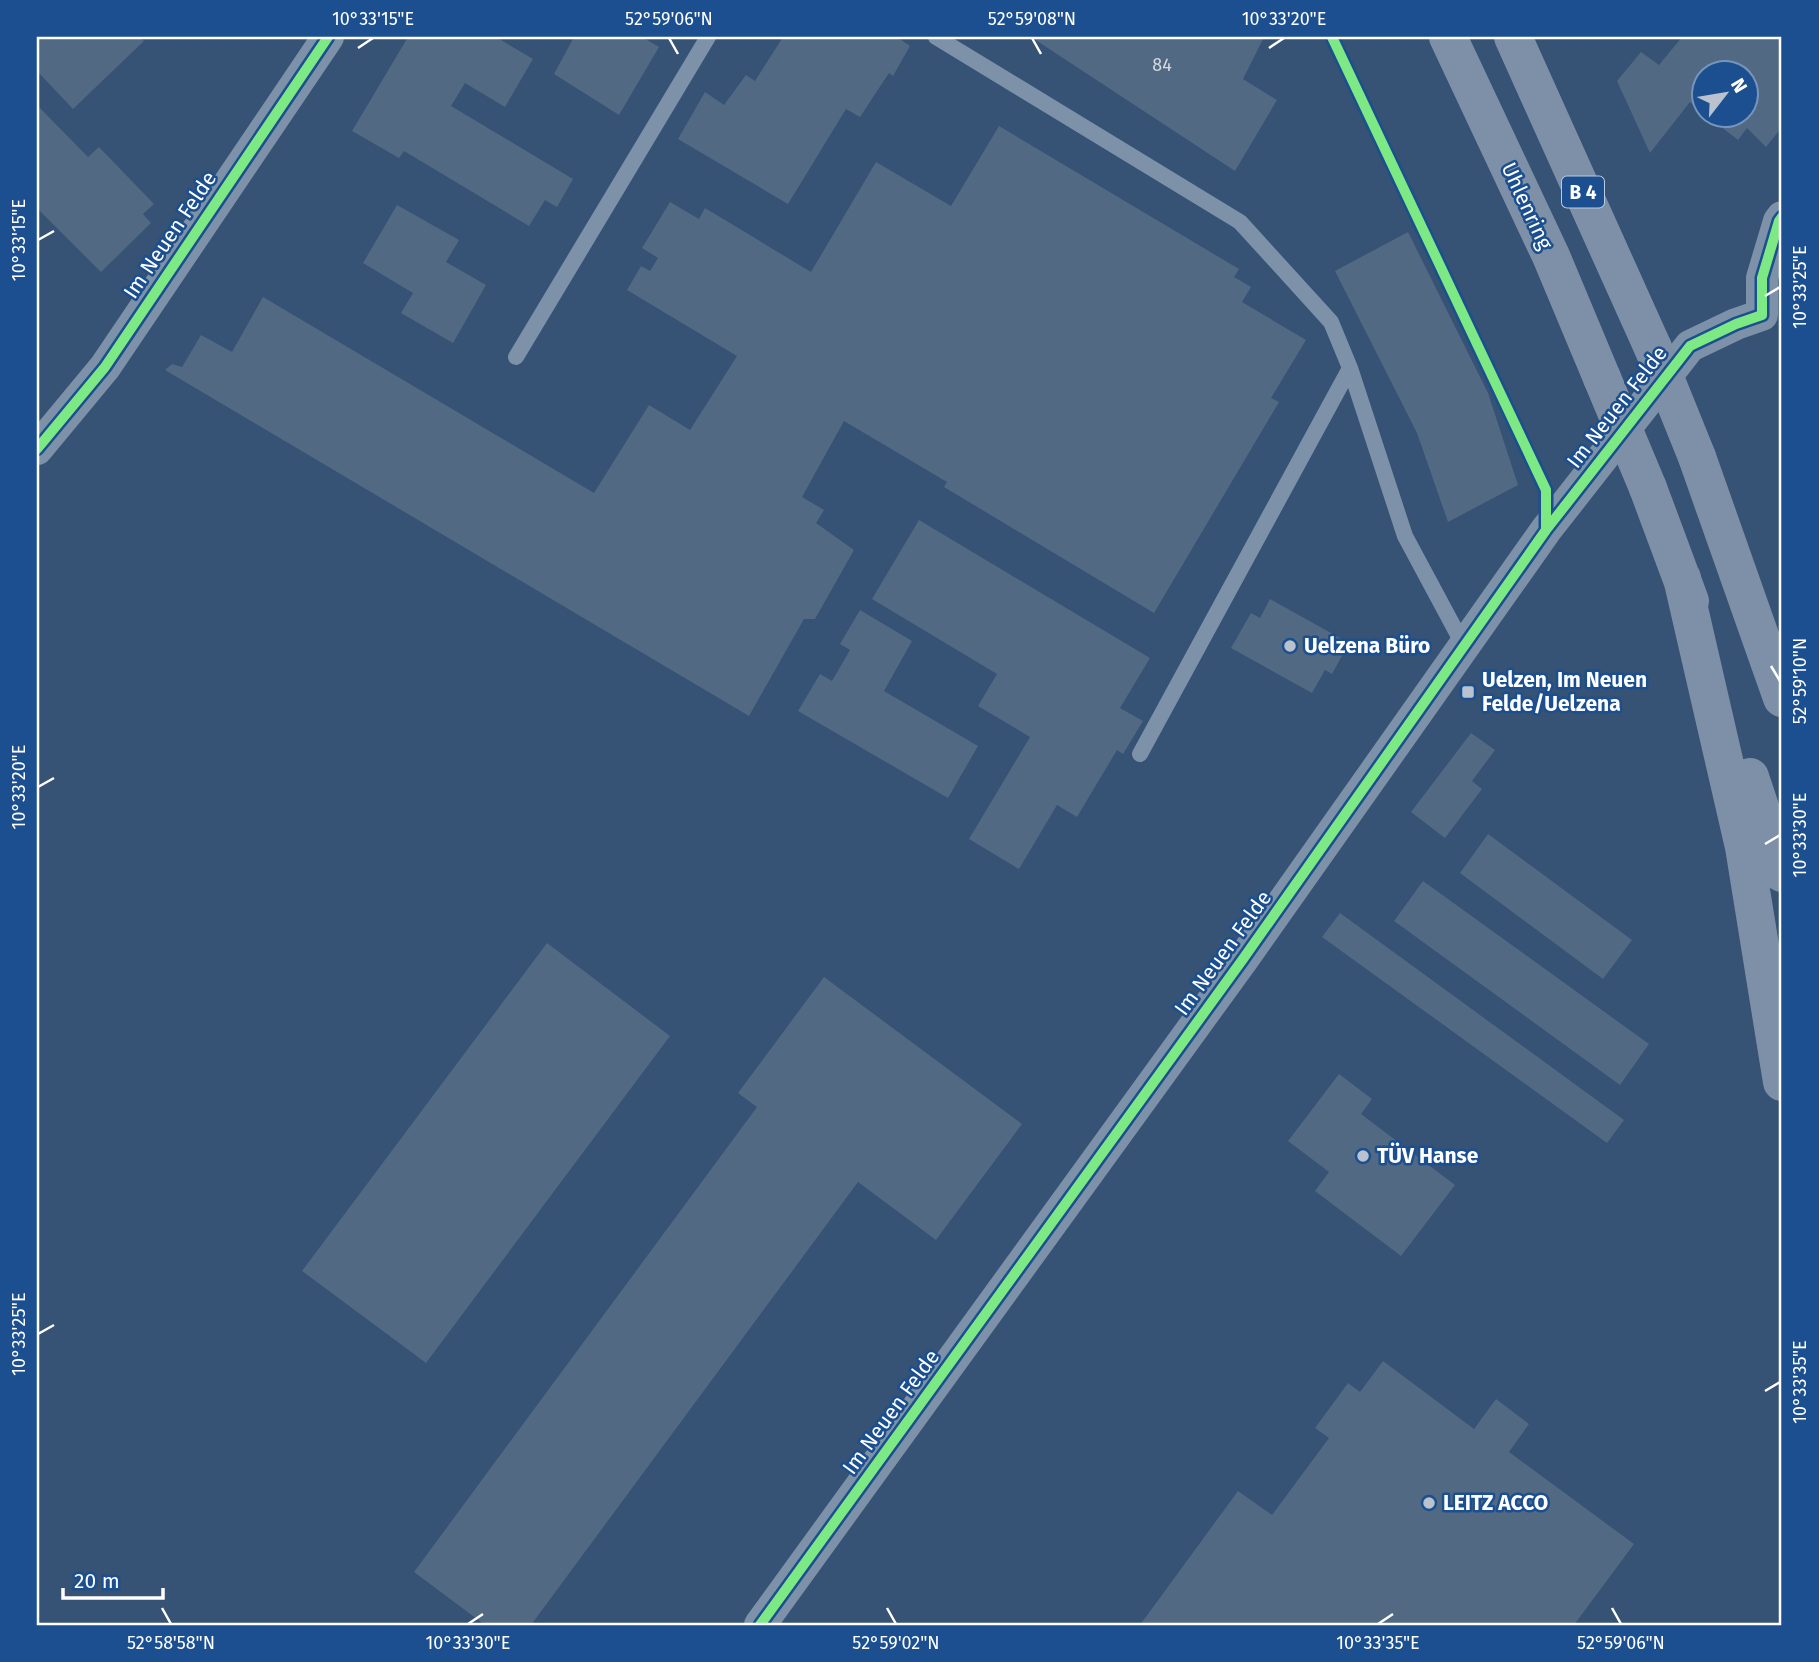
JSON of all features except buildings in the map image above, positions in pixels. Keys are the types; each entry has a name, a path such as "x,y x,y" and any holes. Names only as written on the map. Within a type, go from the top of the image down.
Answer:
{"highway":[{"name":"Uhlenring","path":"1448,37 1550,256 1648,488 1682,578"},
{"name":"B 4","path":"1513,37 1653,348 1697,457 1782,698"},
{"name":"B 4","path":"1682,578 1782,873"},
{"path":"1682,578 1744,847 1782,1082"}],"street":[{"name":"Im Neuen Felde","path":"37,449 105,367 328,37"},
{"path":"1760,321 1762,278 1782,217"},
{"name":"Im Neuen Felde","path":"760,1625 1243,960 1546,530 1690,346 1760,321"}],"lane":[{"path":"516,357 708,37"},
{"path":"936,37 1240,222 1331,322 1350,368 1405,536 1464,646"},
{"path":"1140,754 1350,368"}],"cycle path":[{"path":"37,449 105,367 328,37"},
{"path":"1332,37 1546,490 1546,530"},
{"path":"760,1625 1243,959 1546,530 1690,346 1762,315 1762,278 1782,217"}],"place":[{"name":"Uelzena Büro","path":"1290,646"},
{"name":"Uelzen, Im Neuen Felde/Uelzena","path":"1468,692"},
{"name":"TÜV Hanse","path":"1363,1156"},
{"name":"LEITZ ACCO","path":"1429,1503"}]}
